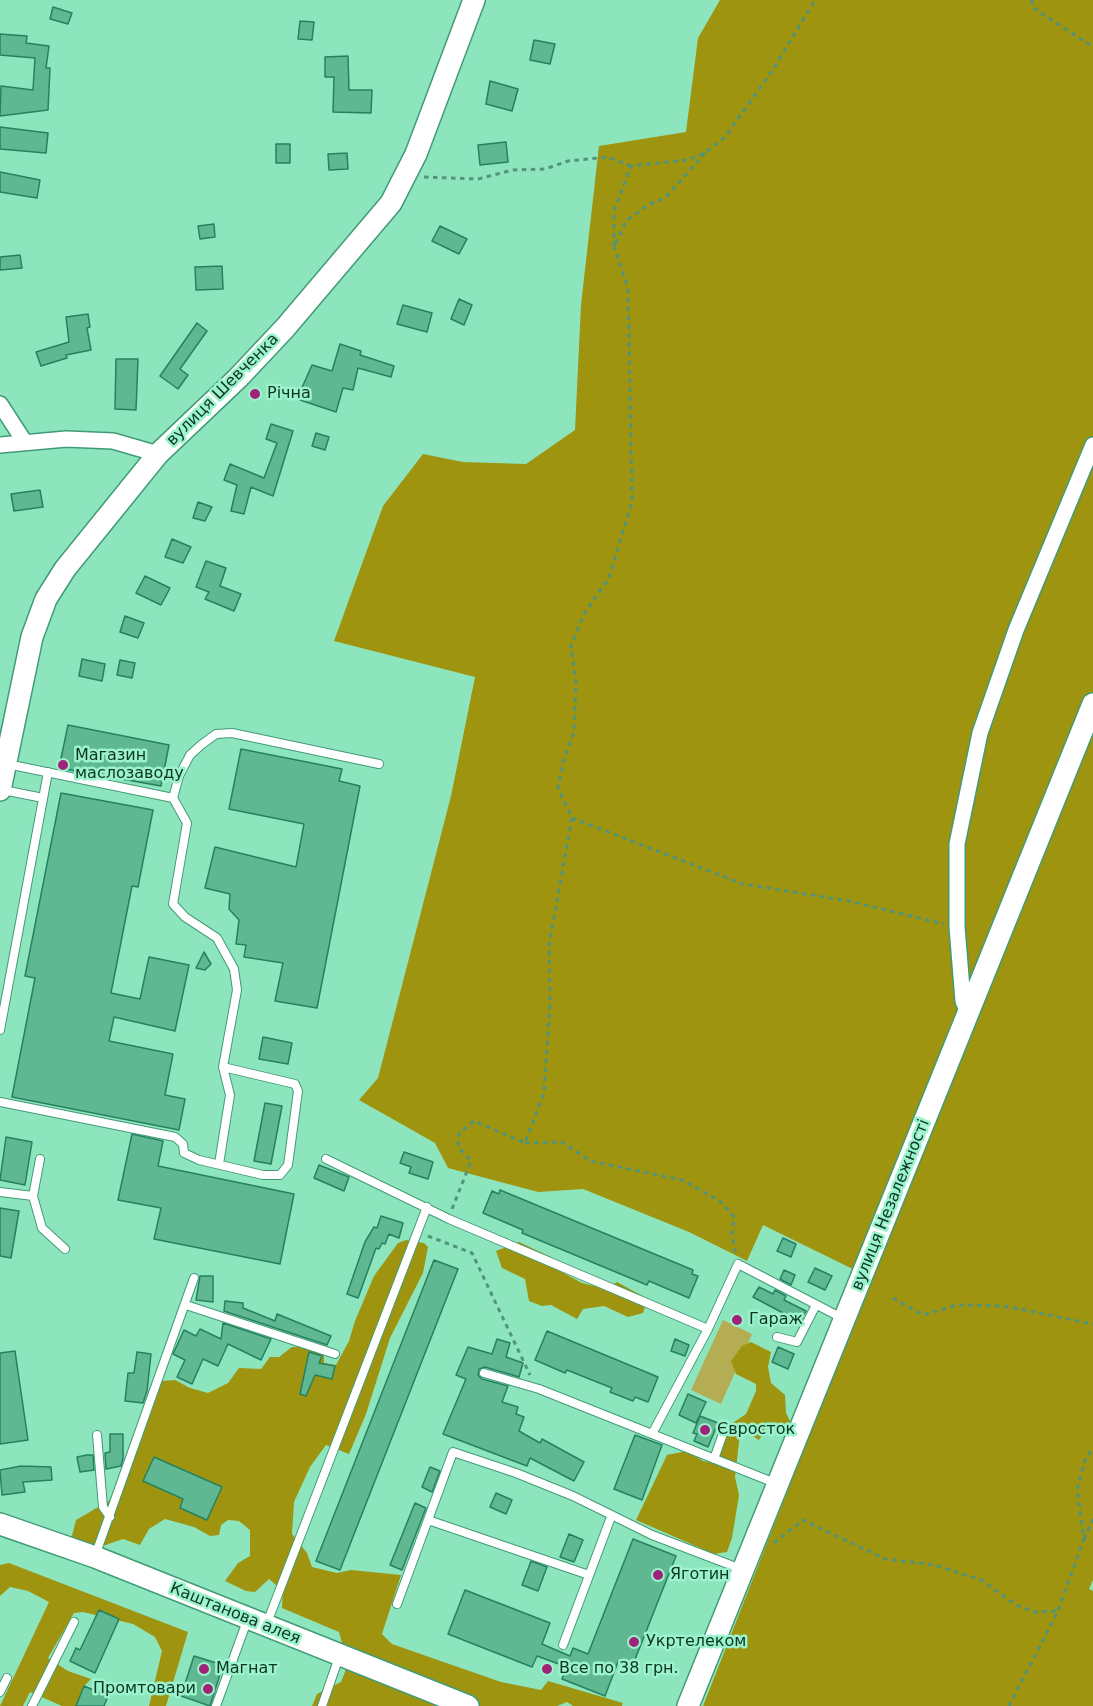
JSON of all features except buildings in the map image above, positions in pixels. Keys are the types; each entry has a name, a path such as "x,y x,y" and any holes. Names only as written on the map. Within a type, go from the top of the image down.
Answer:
{"street":[{"name":"вулиця Шевченка","path":"0,790 32,638 46,599 65,569 158,454 238,378 285,328 391,203 416,154 474,0"},
{"path":"0,404 24,441"},
{"path":"0,445 24,441 113,441 158,454"},
{"path":"969,1014 963,1001 957,927 957,844 980,733 1016,630 1093,445"},
{"name":"вулиця Незалежності","path":"688,1706 1093,704"},
{"name":"Каштанова алея","path":"0,1524 95,1557 468,1706"}],"lane":[{"path":"219,1164 230,1095 223,1067 237,990 234,969 217,938 185,917 173,904 187,823 173,798 179,776 190,755 216,734 232,733 379,764"},
{"path":"6,763 173,798"},
{"path":"0,1030 48,772"},
{"path":"0,790 43,798"},
{"path":"0,1102 175,1137 183,1144 184,1154 263,1175 280,1175 288,1165 298,1091 295,1084 223,1067"},
{"path":"40,1159 33,1196 42,1228 65,1249"},
{"path":"326,1159 449,1219 708,1329"},
{"path":"0,1192 33,1196"},
{"path":"216,1706 257,1623 427,1207"},
{"path":"652,1434 708,1329 738,1264 844,1318"},
{"path":"95,1557 194,1278"},
{"path":"186,1305 335,1354"},
{"path":"777,1337 797,1342 816,1305"},
{"path":"484,1373 539,1389 777,1484"},
{"path":"714,1459 725,1428"},
{"path":"97,1435 103,1507 110,1517"},
{"path":"397,1604 453,1452 516,1473 573,1496 611,1517 742,1569"},
{"path":"563,1645 611,1517"},
{"path":"428,1520 589,1575"},
{"path":"32,1706 74,1622"},
{"path":"321,1706 339,1656"},
{"path":"0,1692 7,1678"}],"path":[{"path":"614,247 626,221 648,205 665,198 705,153 725,137 772,71 815,0"},
{"path":"1032,0 1032,7 1093,47"},
{"path":"419,177 478,179 513,170 544,169 568,161 608,157 631,166 687,160 705,153"},
{"path":"525,1143 544,1092 550,1004 549,945 572,818 558,788 564,759 574,732 576,682 571,646 584,614 609,578 632,502 628,288 614,247 614,211 631,166"},
{"path":"572,818 743,884 849,901 957,927"},
{"path":"449,1219 471,1161 458,1147 459,1132 474,1121 525,1143 562,1142 590,1161 682,1180 720,1201 734,1217 732,1234 738,1264"},
{"path":"418,1232 472,1253 512,1341 539,1389"},
{"path":"893,1298 923,1315 957,1305 1004,1306 1093,1324"},
{"path":"1084,1539 1077,1490 1085,1460 1093,1448"},
{"path":"1009,1706 1058,1611 1093,1518"},
{"path":"768,1548 803,1520 885,1559 935,1565 981,1580 1035,1612 1058,1611"}],"shaded area":[{"path":"720,0 1093,0 1093,1580 1089,1589 1093,1591 1093,1706 703,1706 871,1278 763,1225 747,1261 689,1232 583,1189 538,1192 448,1168 435,1143 359,1100 378,1078 451,796 475,677 334,641 383,506 423,454 463,462 526,464 575,430 581,305 599,146 686,132 698,38"},
{"path":"406,1240 424,1243 428,1247 423,1273 390,1338 366,1414 349,1454 326,1445 310,1467 294,1502 292,1534 307,1553 312,1567 337,1573 351,1570 401,1575 382,1634 392,1644 501,1682 541,1690 548,1681 623,1703 622,1706 573,1706 567,1702 557,1706 312,1706 317,1694 341,1682 348,1664 339,1632 282,1608 283,1591 269,1579 255,1592 246,1591 225,1581 238,1563 250,1556 250,1530 239,1521 228,1520 221,1525 219,1535 210,1536 194,1527 165,1519 149,1529 140,1545 123,1539 97,1548 71,1540 76,1520 112,1499 161,1381 175,1380 190,1388 208,1393 228,1383 239,1368 261,1369 270,1357 279,1357 292,1347 311,1347 324,1354 324,1363 336,1365 349,1341 374,1276 398,1243"},
{"path":"519,1242 553,1258 554,1268 582,1283 606,1289 617,1282 648,1299 643,1313 628,1317 604,1306 583,1309 577,1319 551,1305 542,1306 529,1301 525,1279 502,1268 496,1251"},
{"path":"723,1320 752,1334 721,1404 691,1390"},
{"path":"751,1342 771,1352 768,1367 771,1383 785,1395 786,1413 790,1421 785,1432 768,1425 759,1440 748,1433 740,1433 735,1477 739,1495 732,1538 727,1552 714,1554 636,1520 667,1455 687,1451 703,1461 714,1463 731,1424 746,1414 756,1391 756,1384 736,1374 731,1361 742,1346"},
{"path":"9,1563 188,1632 166,1706 149,1706 162,1651 155,1637 133,1624 83,1612 74,1613 48,1658 68,1671 91,1679 84,1686 76,1706 62,1706 30,1692 23,1706 0,1706 49,1602 28,1591 10,1587 0,1596 0,1565"}],"place":[{"name":"Річна","path":"255,394"},
{"name":"Магазин маслозаводу","path":"63,765"},
{"name":"Гараж","path":"737,1320"},
{"name":"Євросток","path":"705,1430"},
{"name":"Яготин","path":"658,1575"},
{"name":"Укртелеком","path":"634,1642"},
{"name":"Магнат","path":"204,1669"},
{"name":"Все по 38 грн.","path":"547,1669"},
{"name":"Промтовари","path":"208,1689"}]}
